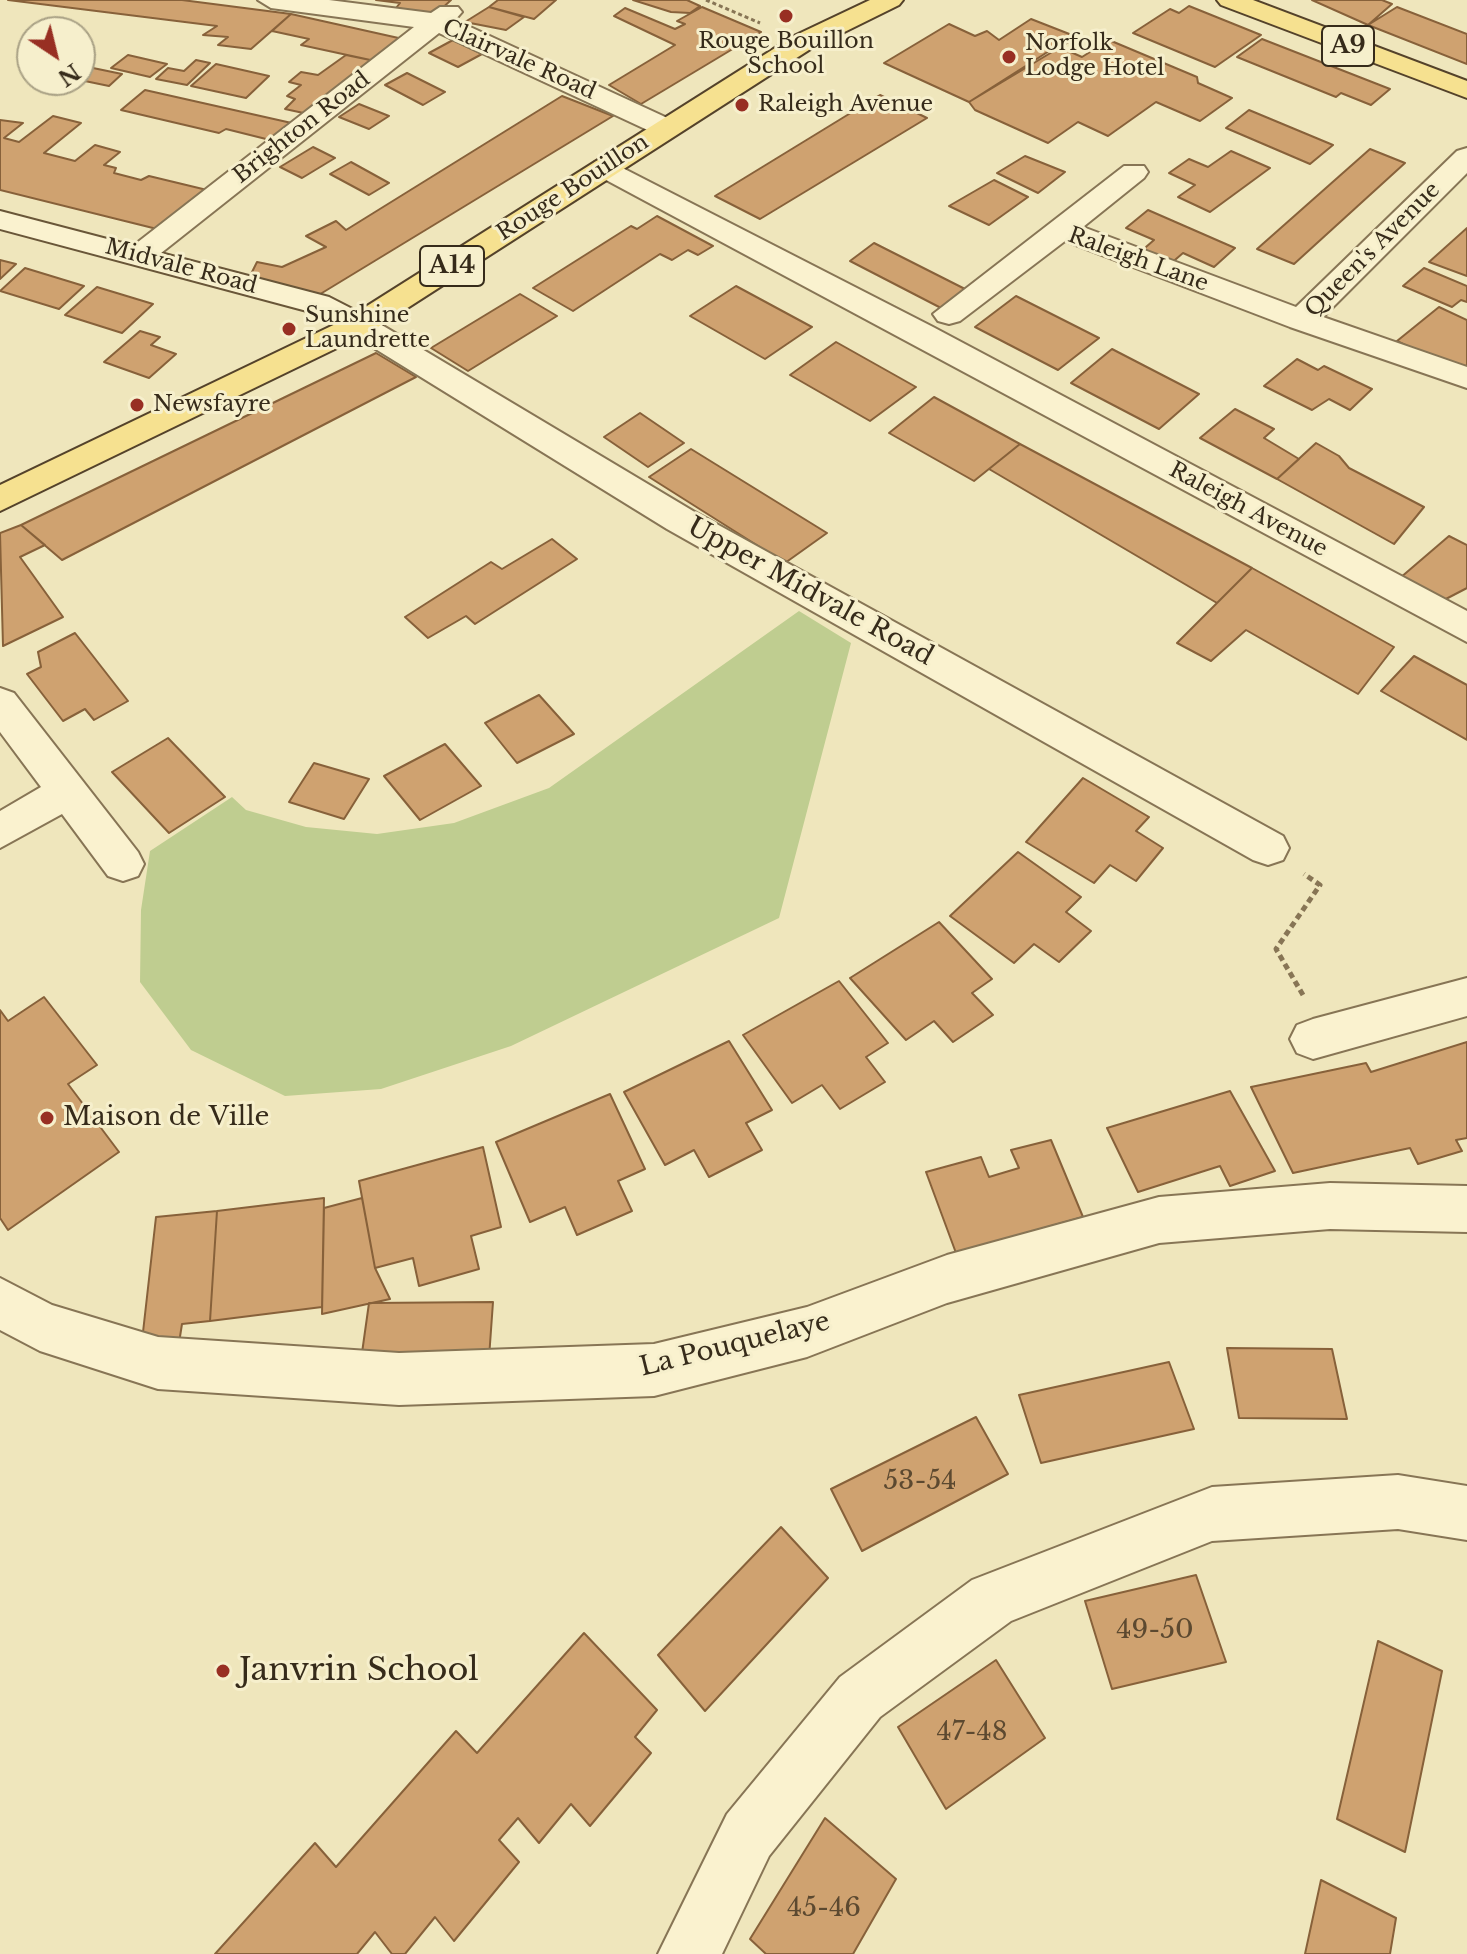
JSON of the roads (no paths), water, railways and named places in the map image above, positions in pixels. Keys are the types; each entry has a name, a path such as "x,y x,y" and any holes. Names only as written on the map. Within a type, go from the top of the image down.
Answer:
{"main road":[{"name":"Rouge Bouillon","path":"0,499 359,325 803,42 887,0"},
{"name":"A9","path":"1230,0 1467,90"}],"street":[{"name":"Clairvale Road","path":"271,0 437,22 666,128"},
{"name":"Brighton Road","path":"140,255 464,0"},
{"name":"Queen's Avenue","path":"1467,157 1301,320 1467,378"},
{"name":"Raleigh Avenue","path":"605,168 936,341 1467,628"},
{"path":"1061,229 1134,172"},
{"name":"Midvale Road","path":"0,220 318,304 359,325"},
{"name":"Raleigh Lane","path":"949,314 1061,229 1301,320"},
{"name":"Upper Midvale Road","path":"359,325 680,520 1268,848"},
{"path":"0,703 123,864"},
{"path":"0,831 68,791"},
{"path":"1319,1037 1467,997"},
{"name":"La Pouquelaye","path":"0,1302 40,1326 158,1363 399,1379 654,1370 807,1332 947,1279 1159,1220 1330,1206 1467,1209"},
{"path":"689,1954 748,1835 860,1697 992,1600 1212,1514 1398,1502 1467,1513"}],"place":[{"name":"Rouge Bouillon School","path":"786,16"},
{"name":"Norfolk Lodge Hotel","path":"1009,57"},
{"name":"Raleigh Avenue","path":"742,105"},
{"name":"Sunshine Laundrette","path":"289,329"},
{"name":"Newsfayre","path":"137,405"},
{"name":"Maison de Ville","path":"47,1118"},
{"name":"Janvrin School","path":"223,1671"}]}
